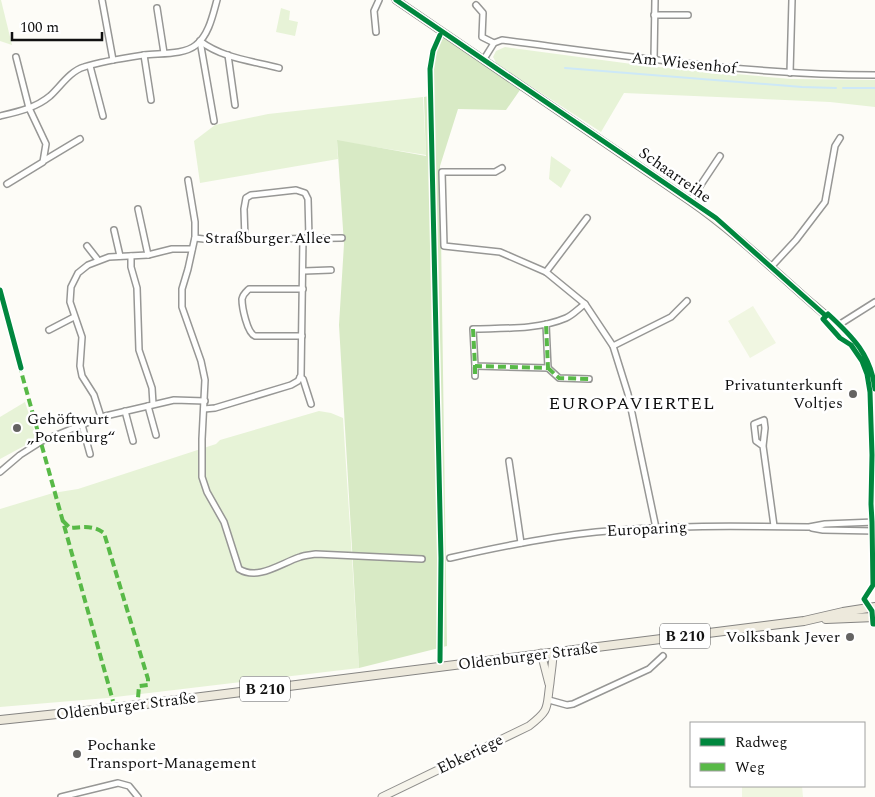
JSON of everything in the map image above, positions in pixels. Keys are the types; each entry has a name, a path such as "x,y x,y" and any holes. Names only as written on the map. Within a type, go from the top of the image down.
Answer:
{"main road":[{"name":"Schaarreihe","path":"396,0 690,200 719,221 771,267 836,326 864,359 871,373 875,424"},
{"name":"Oldenburger Straße","path":"817,619 843,612 875,607"},
{"name":"Oldenburger Straße","path":"0,720 134,705 817,619 875,618"},
{"path":"549,700 549,685 554,664 553,652"},
{"path":"541,653 549,685"},
{"name":"Ebkeriege","path":"382,797 529,726 545,711 549,700"}],"street":[{"path":"102,0 113,60"},
{"path":"0,116 29,108 48,98 72,74 82,67 144,55 178,52 193,47 200,41 211,21 217,0"},
{"path":"376,32 374,10 379,0"},
{"path":"654,60 655,0"},
{"path":"790,73 792,0"},
{"path":"476,5 483,13 482,37 494,43 484,59"},
{"path":"157,8 164,53"},
{"path":"654,15 688,15"},
{"name":"Am Wiesenhof","path":"494,43 502,40 654,60 790,73 875,75"},
{"path":"200,41 210,49 279,68"},
{"path":"200,41 214,121"},
{"path":"144,55 150,100"},
{"path":"228,55 235,105"},
{"path":"16,57 29,108 46,144 45,160"},
{"path":"90,66 103,116"},
{"path":"771,267 796,240 825,202 835,146 840,138"},
{"path":"7,184 80,139"},
{"name":"Schaarreihe","path":"690,200 720,156"},
{"path":"502,168 495,172 442,172 444,246 500,252 546,272 585,304 613,346 628,394 656,528"},
{"path":"188,180 195,222 195,238 182,289 182,307 201,360 205,380 202,477 224,522 239,569 245,572 266,571 301,556 316,554 422,559"},
{"path":"204,409 215,408 291,385 300,377 302,367 303,289 308,199 305,193 296,190 251,195 246,198 244,209 245,238"},
{"path":"138,209 148,255"},
{"path":"546,272 587,218"},
{"path":"114,230 120,256"},
{"name":"Straßburger Allee","path":"195,238 212,240 342,238"},
{"path":"87,246 98,260"},
{"path":"101,417 94,395 82,376 80,366 82,337 70,302 71,287 78,273 98,260 120,256 148,255 172,249 192,250"},
{"path":"130,256 136,288 139,350 152,388 150,405 156,435"},
{"path":"304,271 331,270"},
{"path":"302,336 255,336 251,334 248,330 242,300 245,292 250,289 303,289"},
{"path":"613,346 671,317 687,301"},
{"path":"836,326 875,302"},
{"path":"475,376 473,329 512,328 546,324 567,318 585,304"},
{"path":"869,306 875,310"},
{"path":"49,330 74,317"},
{"path":"546,324 548,368 558,378 589,379"},
{"path":"475,366 548,368"},
{"path":"300,377 303,379 311,404"},
{"path":"0,472 20,454 42,441 101,417 174,400 205,401"},
{"path":"125,411 133,441"},
{"path":"82,425 90,454"},
{"path":"763,446 774,526"},
{"path":"509,461 521,543"},
{"name":"Europaring","path":"809,527 825,524 875,522"},
{"name":"Europaring","path":"450,558 521,543 596,532 656,528 774,526 809,527 823,530 875,531"},
{"path":"549,700 567,705 573,704 649,669 663,656"},
{"path":"60,797 118,783 129,786 138,797"}],"green space":[{"path":"1,0 12,45 0,41"},
{"path":"281,8 290,11 289,20 298,22 295,36 276,32"},
{"path":"442,36 520,90 506,110 458,109 440,166 447,646 359,668 339,325 344,244 337,140 426,156 424,97 434,95 433,60"},
{"path":"505,47 647,66 791,79 875,80 875,107 830,102 624,93 601,132 497,64 493,57 496,51"},
{"path":"423,97 426,155 337,141 338,159 200,183 194,141 215,125 268,114"},
{"path":"551,156 571,170 561,188 549,179"},
{"path":"753,306 776,343 750,358 728,321"},
{"name":"Gehöftwurt „Potenburg“","path":"25,402 37,439 0,459 0,417"},
{"path":"319,411 343,418 359,668 107,698 0,707 0,509 53,493 78,489 216,444 220,440"},
{"path":"742,787 802,787 803,797 742,797"}],"waterway":[{"path":"565,68 802,87 836,88"},
{"path":"843,88 875,88"}],"marked path":[{"path":"473,329 475,366 548,368 546,324"},
{"path":"19,364 113,701"},
{"path":"475,366 475,376"},
{"path":"548,368 559,378 589,379"},
{"path":"63,521 70,528 92,528 104,533 148,679 148,685 139,686 138,698"}],"cycle path":[{"path":"396,0 716,218 826,316"},
{"path":"440,35 433,51 430,69 441,558 440,661"},
{"path":"0,290 21,368"},
{"path":"875,389 873,377 865,356 853,339 828,314 823,319 840,338 851,345 862,361 867,374 870,392 873,585 864,599 872,611 873,624 875,624"}],"place":[{"name":"Privatunterkunft Voltjes","path":"853,394"},
{"name":"Gehöftwurt „Potenburg“","path":"17,428"},
{"name":"Volksbank Jever","path":"850,637"},
{"name":"Pochanke Transport-Management","path":"77,754"}],"district":[{"name":"EUROPAVIERTEL","path":"632,403"}]}
